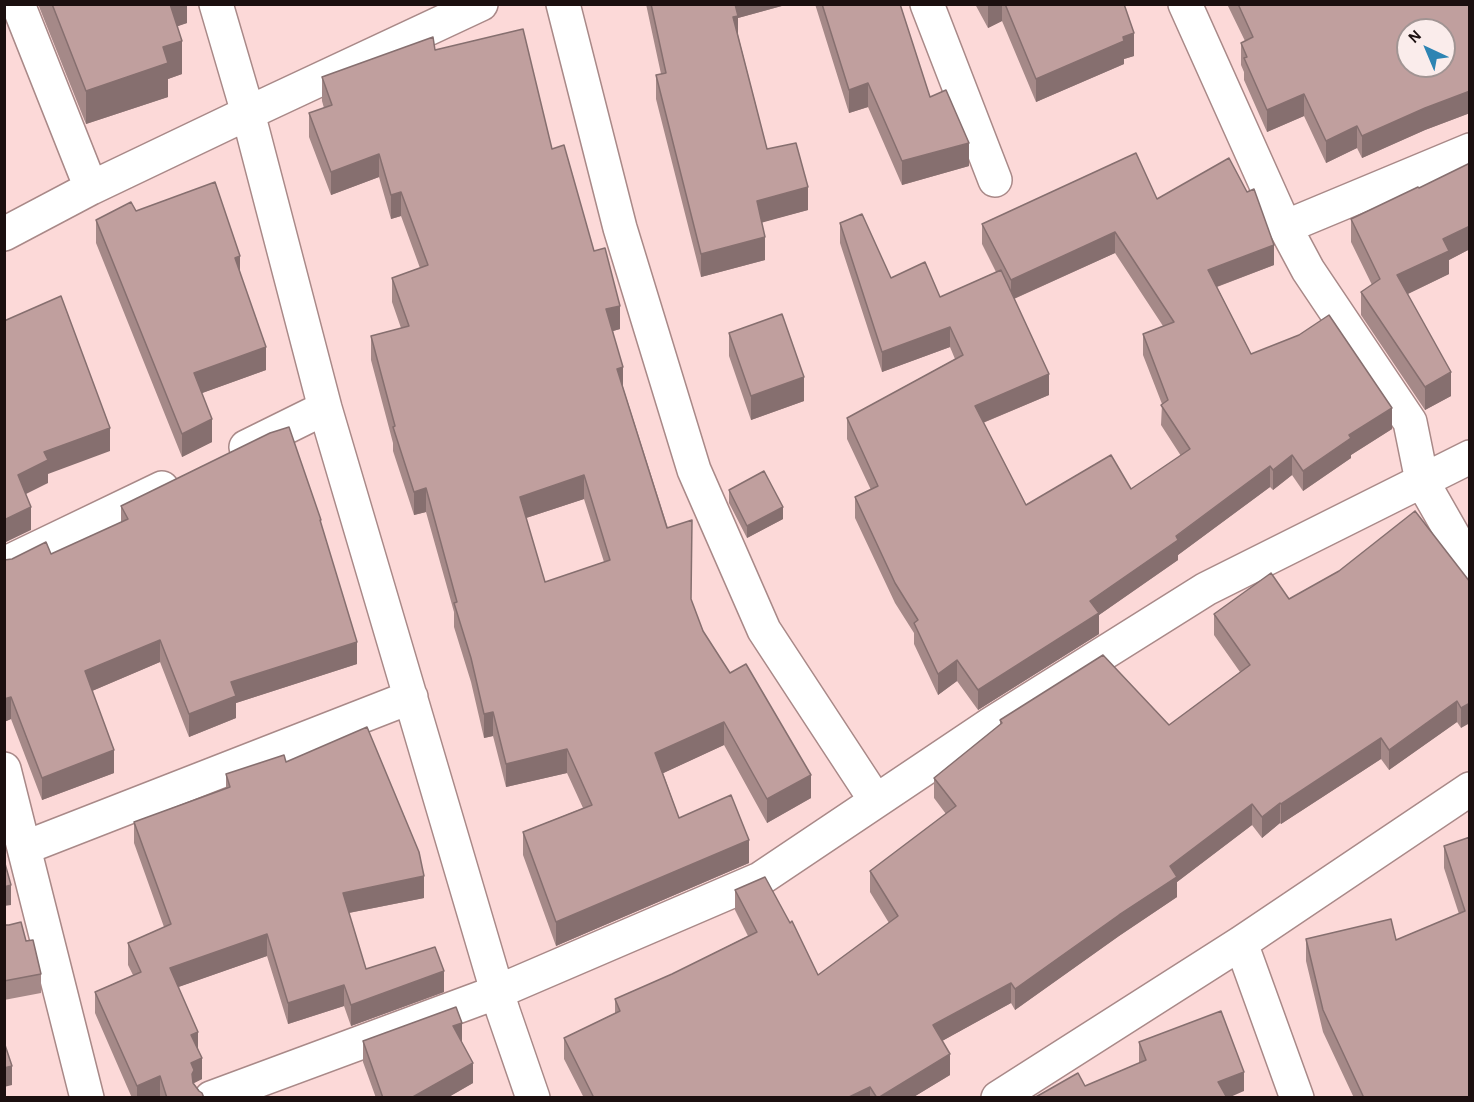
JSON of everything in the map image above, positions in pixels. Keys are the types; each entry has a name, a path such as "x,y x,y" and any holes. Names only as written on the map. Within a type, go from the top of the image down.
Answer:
{"street":[{"path":"18,4 91,188"},
{"path":"216,4 248,112 325,408 497,992 533,1098"},
{"path":"4,234 91,188 248,112 481,4"},
{"path":"563,4 620,228 694,470 764,630 876,801"},
{"path":"927,4 995,180"},
{"path":"1185,4 1285,227 1308,270 1410,422 1422,481 1470,566"},
{"path":"1285,227 1470,150"},
{"path":"218,460 325,408"},
{"path":"211,1098 497,992 760,879 991,724 1206,589 1470,457"},
{"path":"4,564 186,476"},
{"path":"24,848 411,697"},
{"path":"4,769 24,848 28,920 87,1098"},
{"path":"998,1098 1241,943 1470,789"},
{"path":"1241,943 1297,1098"}],"building":[{"path":"52,4 170,4 182,41 163,47 168,63 86,91"},
{"path":"651,4 735,4 738,16 733,17 767,149 796,143 808,187 757,201 765,237 701,254 656,75 666,73"},
{"path":"822,4 900,4 930,97 946,90 969,143 902,161 868,83 849,90"},
{"path":"1005,4 1124,4 1134,33 1123,37 1124,41 1036,79"},
{"path":"1238,4 1470,4 1470,91 1362,136 1357,126 1326,141 1304,94 1267,110 1244,58 1247,57 1241,43 1253,37"},
{"path":"523,29 552,149 564,145 594,251 605,248 620,306 606,309 623,367 617,369 667,528 692,520 691,599 703,631 730,673 746,664 811,775 767,799 724,722 655,753 679,818 731,795 749,840 556,922 523,832 592,805 567,749 506,764 493,712 484,714 426,488 414,492 393,427 395,426 371,336 409,326 392,278 428,265 401,192 391,195 379,154 331,172 309,113 332,105 322,77 433,37 435,50","holes":["584,475 610,560 545,582 520,497"]},
{"path":"1136,153 1157,199 1229,158 1247,192 1254,189 1274,245 1208,270 1251,354 1299,335 1329,315 1392,408 1349,435 1351,438 1303,471 1292,455 1273,470 1270,466 1176,536 1178,540 1090,601 1099,613 978,690 957,660 938,674 914,623 918,620 895,583 855,497 878,486 847,418 963,355 950,327 882,352 840,223 862,214 891,278 925,262 940,297 1001,270 1049,374 975,406 1026,505 1111,455 1131,489 1190,449 1161,405 1168,400 1143,334 1174,322 1115,232 1011,280 982,224"},
{"path":"1470,163 1470,226 1443,239 1449,251 1397,275 1451,372 1425,387 1361,292 1380,279 1351,219"},
{"path":"215,182 240,256 235,258 266,347 194,373 212,419 182,434 96,220 131,202 136,211"},
{"path":"61,296 110,428 44,452 48,460 18,475 31,507 4,520 4,321"},
{"path":"782,314 804,377 751,396 729,333"},
{"path":"289,427 321,520 357,642 231,682 236,696 189,714 160,640 85,671 114,750 42,778 11,697 4,699 4,560 12,559 46,542 51,554 128,519 121,506 270,433"},
{"path":"764,471 783,507 747,526 729,490"},
{"path":"1415,511 1470,582 1470,703 1461,708 1457,701 1389,750 1381,738 1262,817 1252,804 1170,866 1177,877 1015,989 1011,983 933,1025 950,1054 878,1098 870,1087 847,1098 594,1098 564,1038 620,1011 615,999 757,932 735,890 765,877 790,923 792,921 818,975 898,916 870,871 956,806 934,778 1002,723 1000,720 1103,655 1169,725 1250,665 1214,614 1271,573 1289,599 1339,571"},
{"path":"367,727 419,852 424,876 343,893 366,969 435,947 444,971 351,1005 344,985 288,1003 267,934 170,968 198,1032 191,1035 202,1058 191,1063 194,1070 192,1074 193,1083 204,1098 167,1098 160,1076 137,1086 95,992 141,972 128,943 171,924 134,822 230,787 226,774 284,755 286,762"},
{"path":"1470,837 1470,1098 1364,1098 1323,1010 1306,939 1391,919 1396,940 1465,911 1444,846"},
{"path":"4,860 11,885 4,887"},
{"path":"21,922 26,941 33,940 41,974 4,981 4,925"},
{"path":"456,1007 462,1023 453,1026 473,1063 411,1098 383,1098 363,1041"},
{"path":"1221,1011 1244,1072 1218,1082 1227,1098 1034,1098 1078,1073 1085,1086 1146,1060 1139,1042"},
{"path":"4,1042 12,1066 4,1068"}]}
